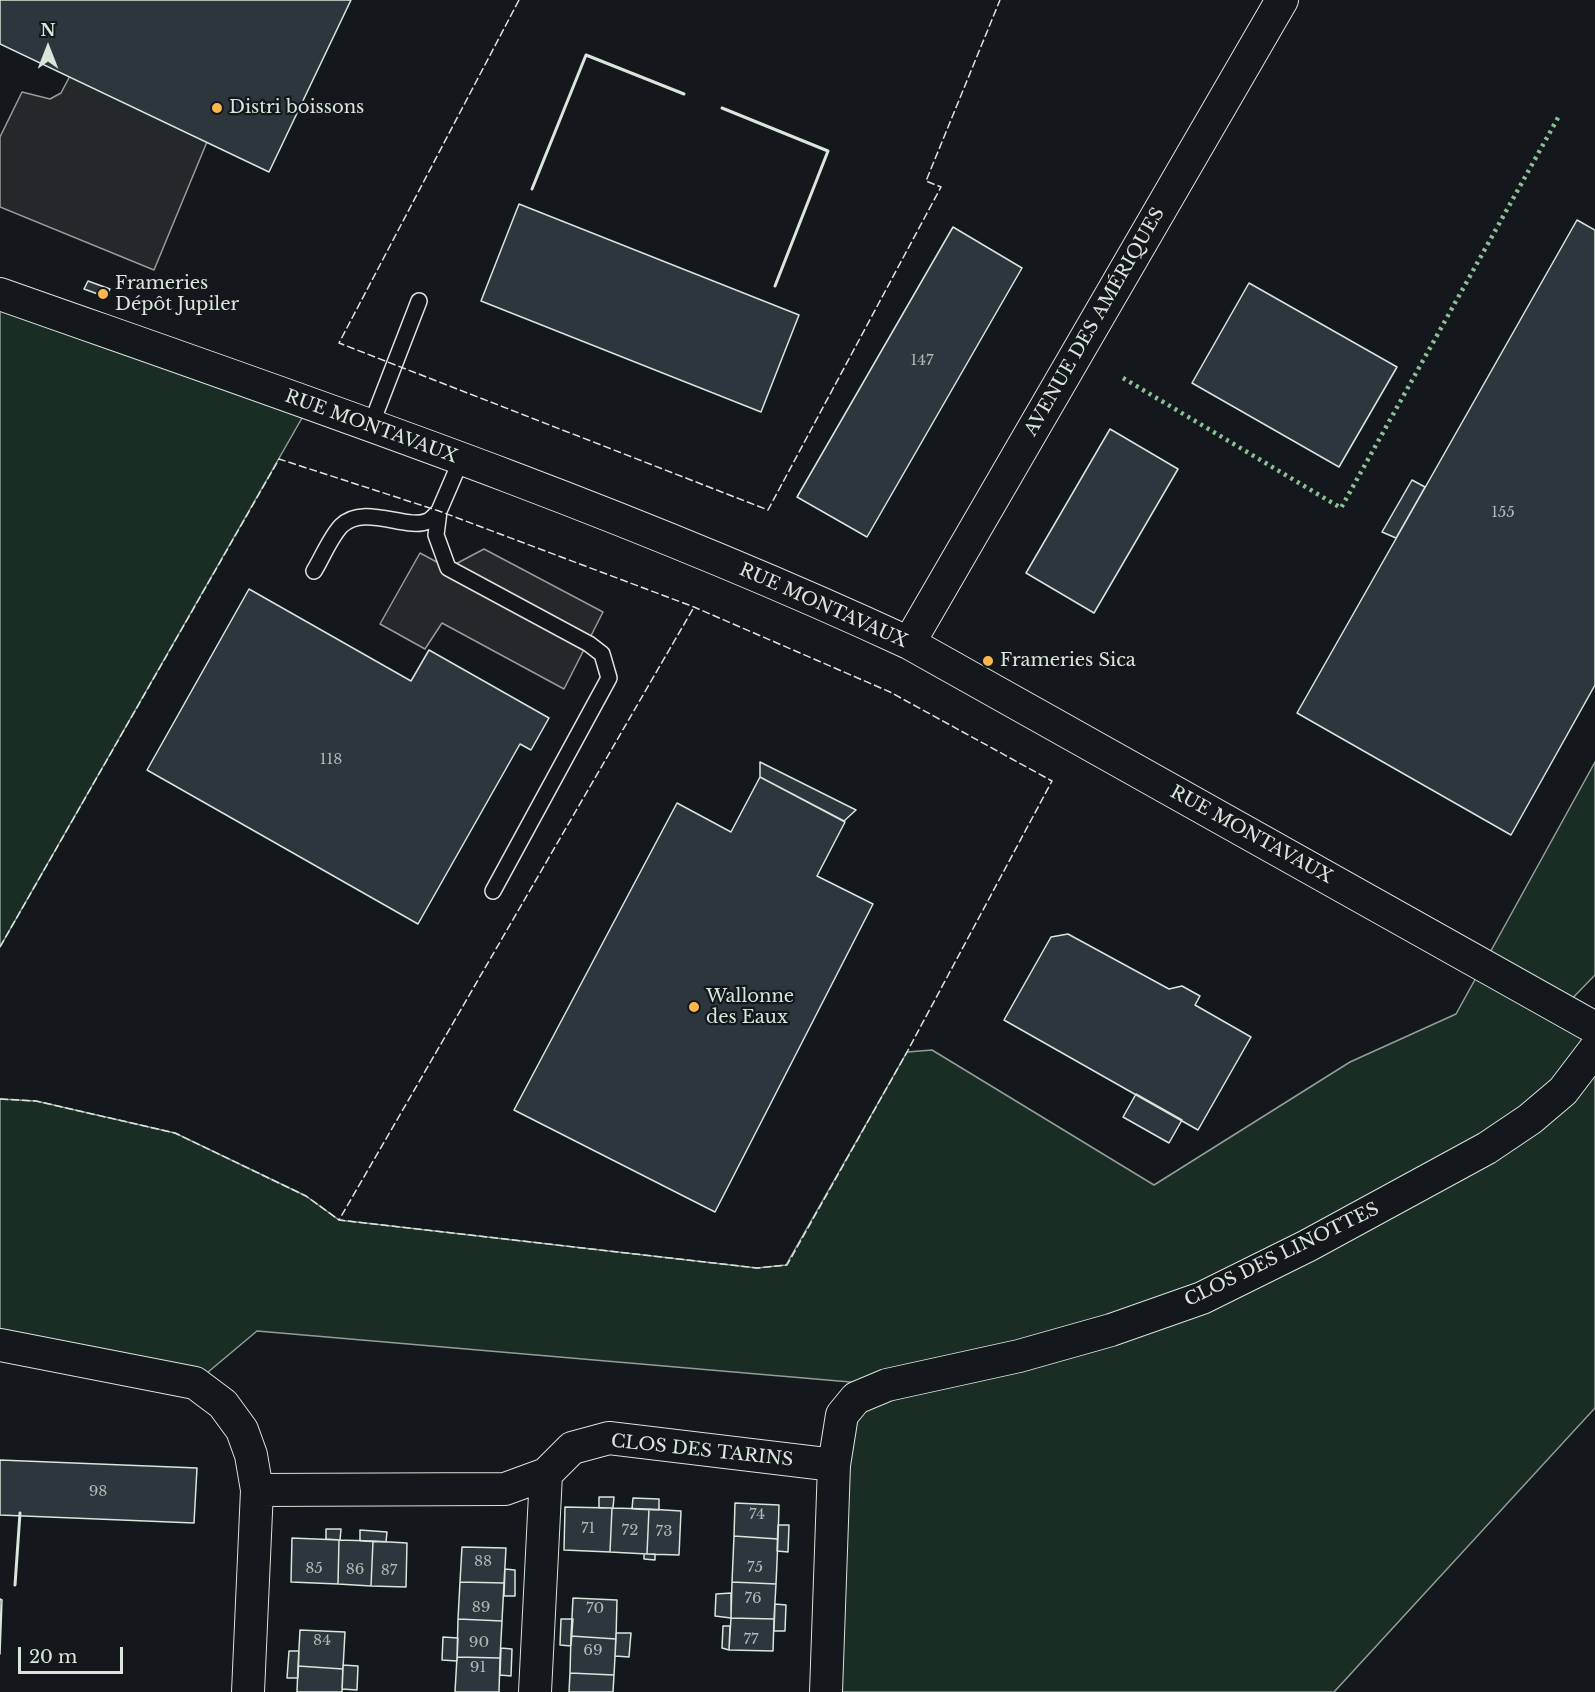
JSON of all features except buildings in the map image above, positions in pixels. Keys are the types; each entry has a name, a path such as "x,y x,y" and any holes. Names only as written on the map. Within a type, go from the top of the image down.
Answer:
{"street":[{"name":"AVENUE DES AMÉRIQUES","path":"909,643 1282,0"},
{"name":"RUE MONTAVAUX","path":"0,294 461,459 721,560 909,643 1595,1028"},
{"name":"CLOS DES LINOTTES","path":"826,1692 834,1465 842,1415 856,1398 887,1385 1019,1356 1111,1330 1202,1298 1307,1246 1487,1148 1530,1119 1563,1091 1595,1049"},
{"path":"0,1345 195,1383 224,1404 242,1430 251,1455 256,1490 248,1692"},
{"name":"CLOS DES TARINS","path":"256,1490 505,1489 546,1474 572,1448 609,1438 834,1465"},
{"path":"536,1692 546,1474"}],"lane":[{"path":"371,425 419,301"},
{"path":"461,459 439,511 436,535 448,568 589,645 602,654 609,678 493,891"},
{"path":"314,571 341,526 354,518 379,517 417,522 428,521 439,511"}],"green space":[{"path":"0,294 310,404 0,947"},
{"path":"1595,762 1595,975 1562,1009 1595,1028 1595,1408 1334,1692 826,1692 838,1436 885,1385 257,1331 195,1383 0,1345 0,1099 36,1101 175,1133 306,1196 339,1220 757,1268 786,1265 907,1052 932,1050 1154,1185 1350,1062 1456,1014"}],"shaded area":[{"path":"72,72 209,137 154,270 0,207 0,137 22,92 50,99 61,93"},
{"path":"484,549 603,612 564,689 442,623 425,649 380,624 420,553 448,568"}],"hedge":[{"path":"1123,378 1341,508 1559,116"}],"fence":[{"path":"519,0 339,343 768,510 941,187 926,181 1000,0"},
{"path":"0,947 279,459 439,511 694,607 890,692 1052,781 907,1052 787,1265 757,1268 339,1220 694,607"},
{"path":"0,1099 36,1101 175,1133 306,1196 339,1220"}],"wall":[{"path":"532,189 586,55 684,94"},
{"path":"722,108 828,151 775,286"},
{"path":"15,1585 20,1513"}],"place":[{"name":"Distri boissons","path":"217,108"},
{"name":"Frameries Dépôt Jupiler","path":"103,294"},
{"name":"Frameries Sica","path":"988,661"},
{"name":"Wallonne des Eaux","path":"694,1007"}]}
